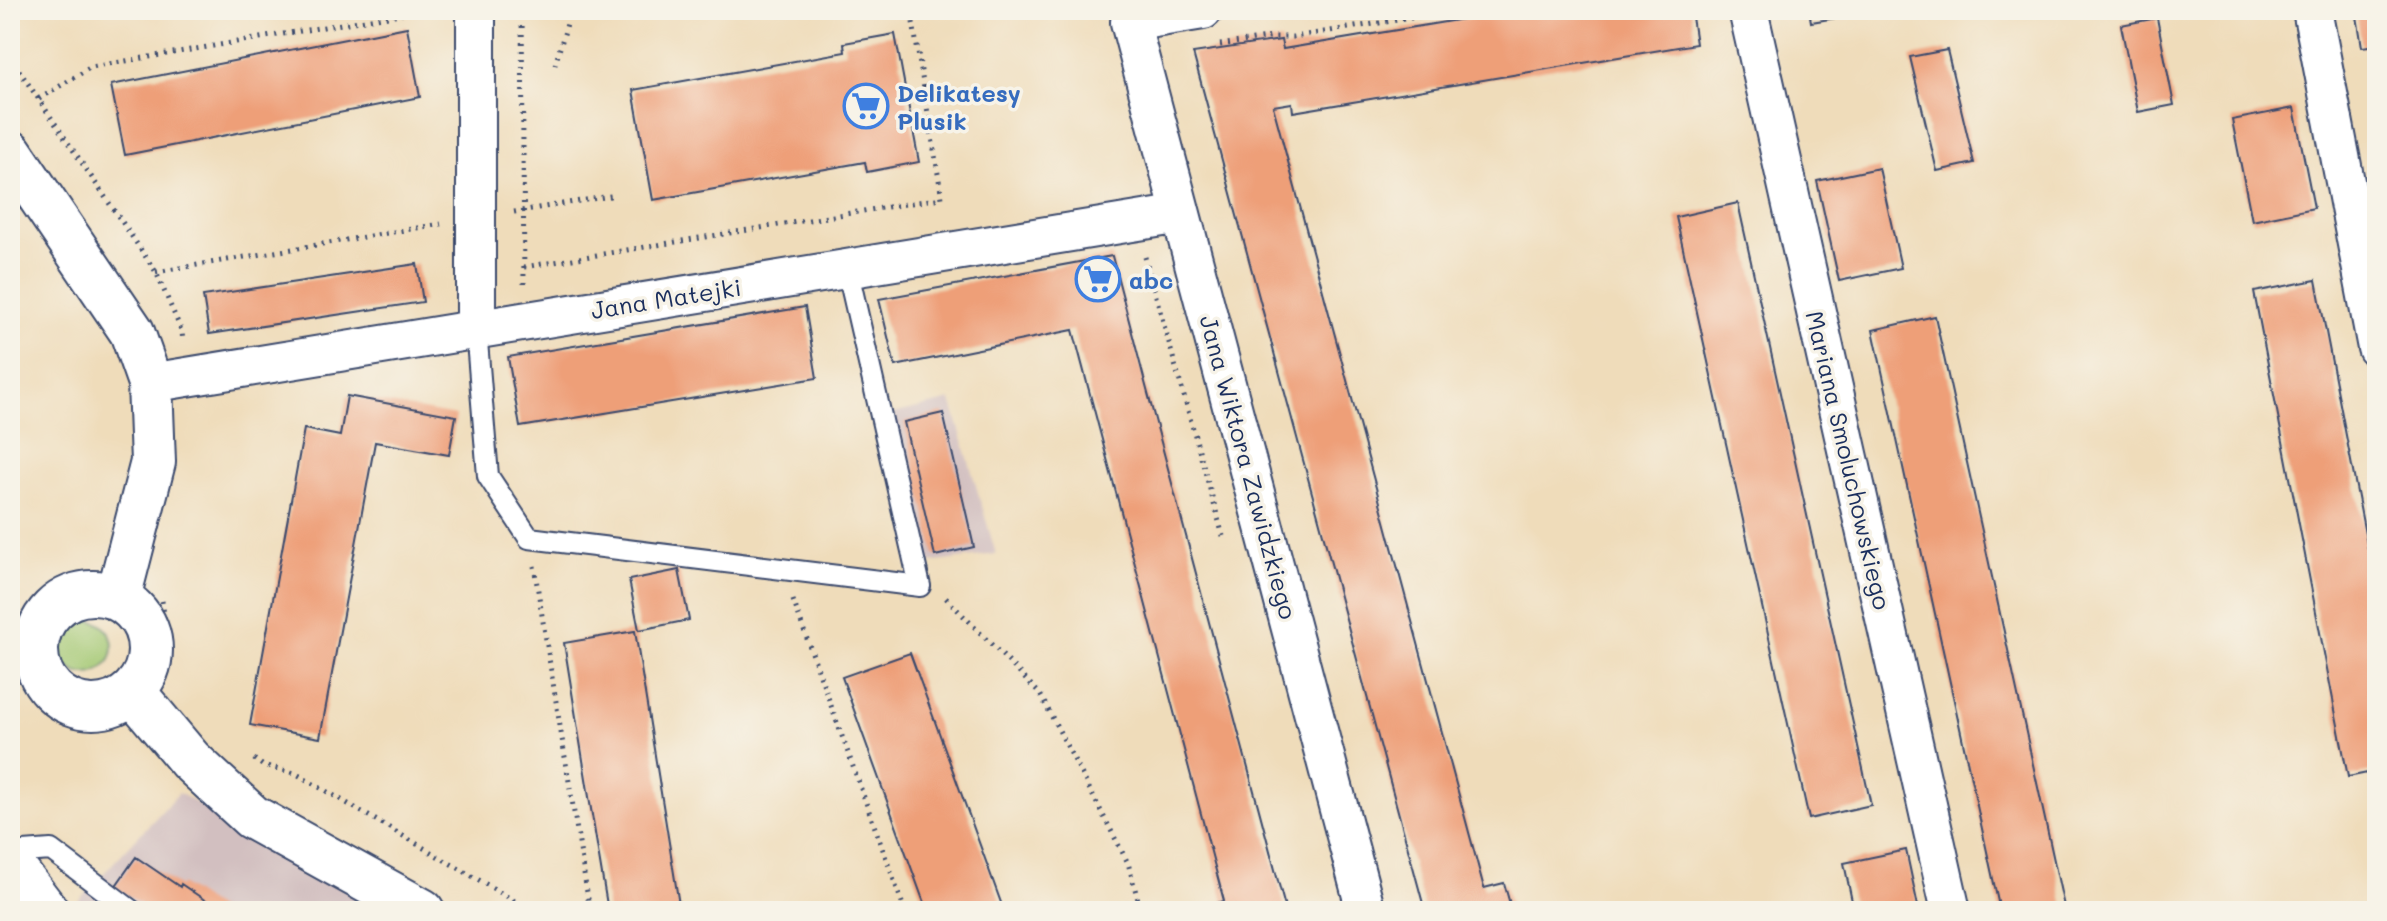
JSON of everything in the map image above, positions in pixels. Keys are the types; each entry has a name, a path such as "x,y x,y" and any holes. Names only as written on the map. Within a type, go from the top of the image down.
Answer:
{"street":[{"path":"476,10 476,329"},
{"name":"Jana Wiktora Zawidzkiego","path":"1203,10 1130,22 1366,911"},
{"name":"Mariana Smoluchowskiego","path":"1748,10 1951,911"},
{"path":"2312,10 2377,348"},
{"path":"10,152 132,332 150,383 153,462 118,598"},
{"name":"Jana Matejki","path":"150,383 1181,214"},
{"path":"150,684 117,703 98,707 79,706 61,698 47,686 38,668 35,650 24,623 48,614 62,601 80,594 99,593 118,598 133,608 144,623 150,641 150,660 144,678 150,684 190,760 252,817 422,911"},
{"path":"10,864 46,911"}],"lane":[{"path":"476,329 488,476 529,538 920,586 847,268"},
{"path":"10,853 51,850 132,911"}],"path":[{"path":"39,99 91,67 375,13 423,10"},
{"path":"522,10 524,322"},
{"path":"555,65 571,10"},
{"path":"524,267 942,198 911,10"},
{"path":"1214,46 1293,37 1460,10"},
{"path":"10,57 156,272 182,332 183,342"},
{"path":"156,272 616,195"},
{"path":"1107,226 1144,254 1226,544"},
{"path":"529,538 590,911"},
{"path":"782,569 905,911"},
{"path":"920,586 945,597 1040,694 1128,863 1141,911"},
{"path":"150,684 169,646 161,591"},
{"path":"252,758 262,765 295,773 532,911"}],"shaded area":[{"path":"951,400 996,554 929,563 893,414"},
{"path":"179,793 384,911 73,911 71,908"}],"green space":[{"path":"86,620 105,628 113,647 105,666 86,674 67,666 59,647 67,628"}],"building":[{"path":"1517,10 1691,10 1696,44 1293,112 1292,103 1273,106 1484,888 1504,883 1512,911 1425,911 1193,53 1281,40 1283,49"},
{"path":"1809,10 1873,10 1873,12 1811,22"},
{"path":"2356,10 2377,10 2377,45 2362,47"},
{"path":"2157,18 2174,105 2138,112 2121,25"},
{"path":"407,27 420,97 125,155 111,85"},
{"path":"895,34 919,162 867,172 865,162 653,200 633,90 845,52 844,43"},
{"path":"1947,50 1974,163 1937,171 1910,57"},
{"path":"2294,108 2314,208 2252,221 2232,120"},
{"path":"1879,168 1901,268 1839,281 1817,181"},
{"path":"1738,203 1871,805 1809,819 1676,217"},
{"path":"1112,256 1286,911 1191,911 1224,901 1073,330 895,366 879,299"},
{"path":"417,264 423,302 209,334 203,296"},
{"path":"2316,280 2377,596 2377,771 2348,777 2254,292"},
{"path":"805,307 817,378 520,427 508,357"},
{"path":"1935,316 2065,911 2000,911 1873,330"},
{"path":"347,396 456,416 449,455 375,442 320,738 250,725 304,429 340,436"},
{"path":"943,413 974,547 935,556 904,422"},
{"path":"679,570 689,620 639,630 629,580"},
{"path":"635,631 680,911 608,911 564,643"},
{"path":"910,653 1004,911 927,911 842,677"},
{"path":"1906,850 1919,911 1854,911 1844,863"},
{"path":"136,857 221,911 151,911 115,887"}],"place":[{"name":"Delikatesy Plusik","path":"866,106"},
{"name":"abc","path":"1098,279"}]}
